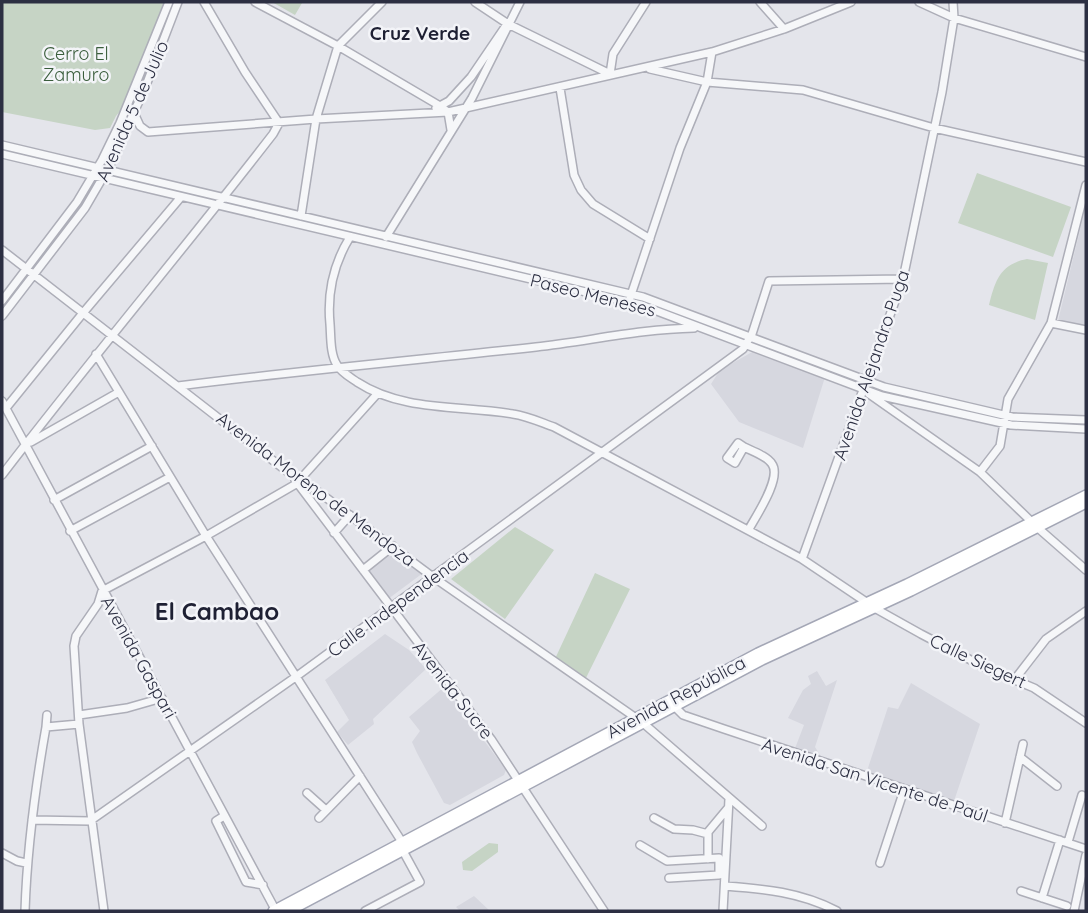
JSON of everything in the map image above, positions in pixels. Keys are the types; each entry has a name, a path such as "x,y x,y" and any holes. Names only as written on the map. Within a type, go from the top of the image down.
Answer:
{"main road":[{"name":"Avenida República","path":"1035,525 1086,495"},
{"name":"Avenida República","path":"289,911 672,704 1035,525 1086,503"},
{"name":"Avenida República","path":"275,911 403,847"}],"street":[{"name":"Avenida 5 de Julio","path":"2,301 77,202 98,168 120,123 169,2"},
{"name":"Avenida 5 de Julio","path":"2,316 79,215 105,174 134,113 178,2"},
{"path":"204,2 279,123"},
{"path":"255,2 338,46 440,106 456,110"},
{"path":"301,216 316,119 338,46 382,2"},
{"path":"475,2 508,24 610,74"},
{"path":"451,130 456,110 472,97 520,2"},
{"path":"610,74 613,54 646,2"},
{"path":"760,2 784,29"},
{"path":"134,113 140,126 148,132 456,110 712,52 784,29 850,2"},
{"path":"919,2 954,18 1086,57"},
{"name":"Avenida Alejandro Puga","path":"802,559 903,279 942,92 954,18 953,2"},
{"path":"426,113 459,91 508,24"},
{"path":"628,302 680,148 707,82 712,52"},
{"path":"646,68 707,82 803,90 934,128 1086,162"},
{"path":"559,88 574,175 581,190 593,204 650,239"},
{"path":"459,91 463,100 472,97"},
{"path":"386,237 451,130 459,91"},
{"path":"426,98 431,107 426,113"},
{"path":"2,475 111,335 217,206 279,123"},
{"name":"Paseo Meneses","path":"2,145 98,168 105,174 181,197 628,302 748,342"},
{"name":"Paseo Meneses","path":"2,154 93,176 105,174 223,198 632,294 748,342 864,385 1004,419 1026,427 1086,429"},
{"path":"979,472 1000,446 1008,399 1051,323 1086,185"},
{"path":"4,405 181,197"},
{"path":"337,366 331,347 329,300 338,262 350,237"},
{"name":"Avenida Moreno de Mendoza","path":"2,250 297,480 639,721 762,826"},
{"path":"748,342 769,281 903,279"},
{"path":"1051,323 1086,330"},
{"path":"177,386 337,366 538,346 671,328 701,328"},
{"name":"Calle Independencia","path":"90,821 298,676 604,453 748,342"},
{"path":"96,354 206,536 360,776 403,847 420,882 365,911"},
{"name":"Calle Siegert","path":"337,366 378,393 409,402 514,414 554,427 802,559 871,605 978,664 1042,692 1086,723"},
{"path":"864,385 979,472 1035,525 1084,565"},
{"path":"24,446 119,392"},
{"path":"104,911 79,724 74,646 76,636 98,604 103,591 206,536 297,480 378,393"},
{"name":"Avenida Gaspari","path":"4,405 275,911"},
{"name":"Paseo Meneses","path":"1004,419 1086,420"},
{"path":"54,500 152,446"},
{"path":"744,447 765,458 775,471 771,488 749,530"},
{"path":"70,531 170,477"},
{"name":"Avenida Sucre","path":"297,480 390,608 491,739 604,911"},
{"path":"334,533 350,515"},
{"path":"363,570 393,546"},
{"path":"1015,679 1046,639 1086,611"},
{"path":"79,715 116,710 162,698"},
{"name":"Avenida San Vicente de Paúl","path":"672,704 679,713 691,718 1086,849"},
{"path":"25,911 26,863 33,799 47,715"},
{"path":"46,727 79,724"},
{"path":"1004,823 1023,744"},
{"path":"1020,757 1057,786"},
{"path":"319,818 360,776"},
{"path":"880,863 904,790"},
{"path":"307,793 327,810"},
{"path":"1042,898 1082,795"},
{"path":"723,911 729,799"},
{"path":"708,859 708,834 728,808"},
{"path":"224,816 216,821 246,882 263,886"},
{"path":"654,818 674,829 708,834"},
{"path":"32,820 90,821"},
{"path":"640,845 667,861 719,858 719,875 669,878"},
{"path":"2,853 26,863"},
{"path":"1021,891 1070,909 1086,855"},
{"path":"724,886 784,891 811,898 832,910"}],"shaded area":[{"path":"1086,205 1086,327 1058,321"},
{"path":"754,351 825,377 803,448 739,422 711,384 720,370"},
{"path":"393,551 423,573 388,599 368,570"},
{"path":"385,634 409,650 426,669 373,719 374,724 348,745 337,732 349,720 325,680"},
{"path":"817,671 826,686 837,680 815,747 819,758 794,751 804,725 788,718 803,690 811,684 808,676"},
{"path":"911,683 980,724 954,801 867,771 888,707 898,709"},
{"path":"444,687 506,770 504,775 450,805 444,803 417,753 412,742 420,731 409,717"},
{"path":"474,896 490,911 460,911 456,907"}],"green space":[{"name":"Cerro El Zamuro","path":"2,2 167,2 126,104 110,128 95,130 2,112"},
{"path":"272,2 300,2 302,3 295,15"},
{"path":"977,173 1071,207 1053,257 958,223"},
{"path":"1027,259 1048,263 1035,320 989,305 1000,275 1011,265"},
{"path":"515,527 554,550 505,619 451,579"},
{"path":"595,573 630,589 584,682 554,661"},
{"path":"489,843 498,844 498,852 472,871 463,870 462,862"}],"district":[{"name":"Cruz Verde","path":"420,33"},
{"name":"El Cambao","path":"217,611"}]}
